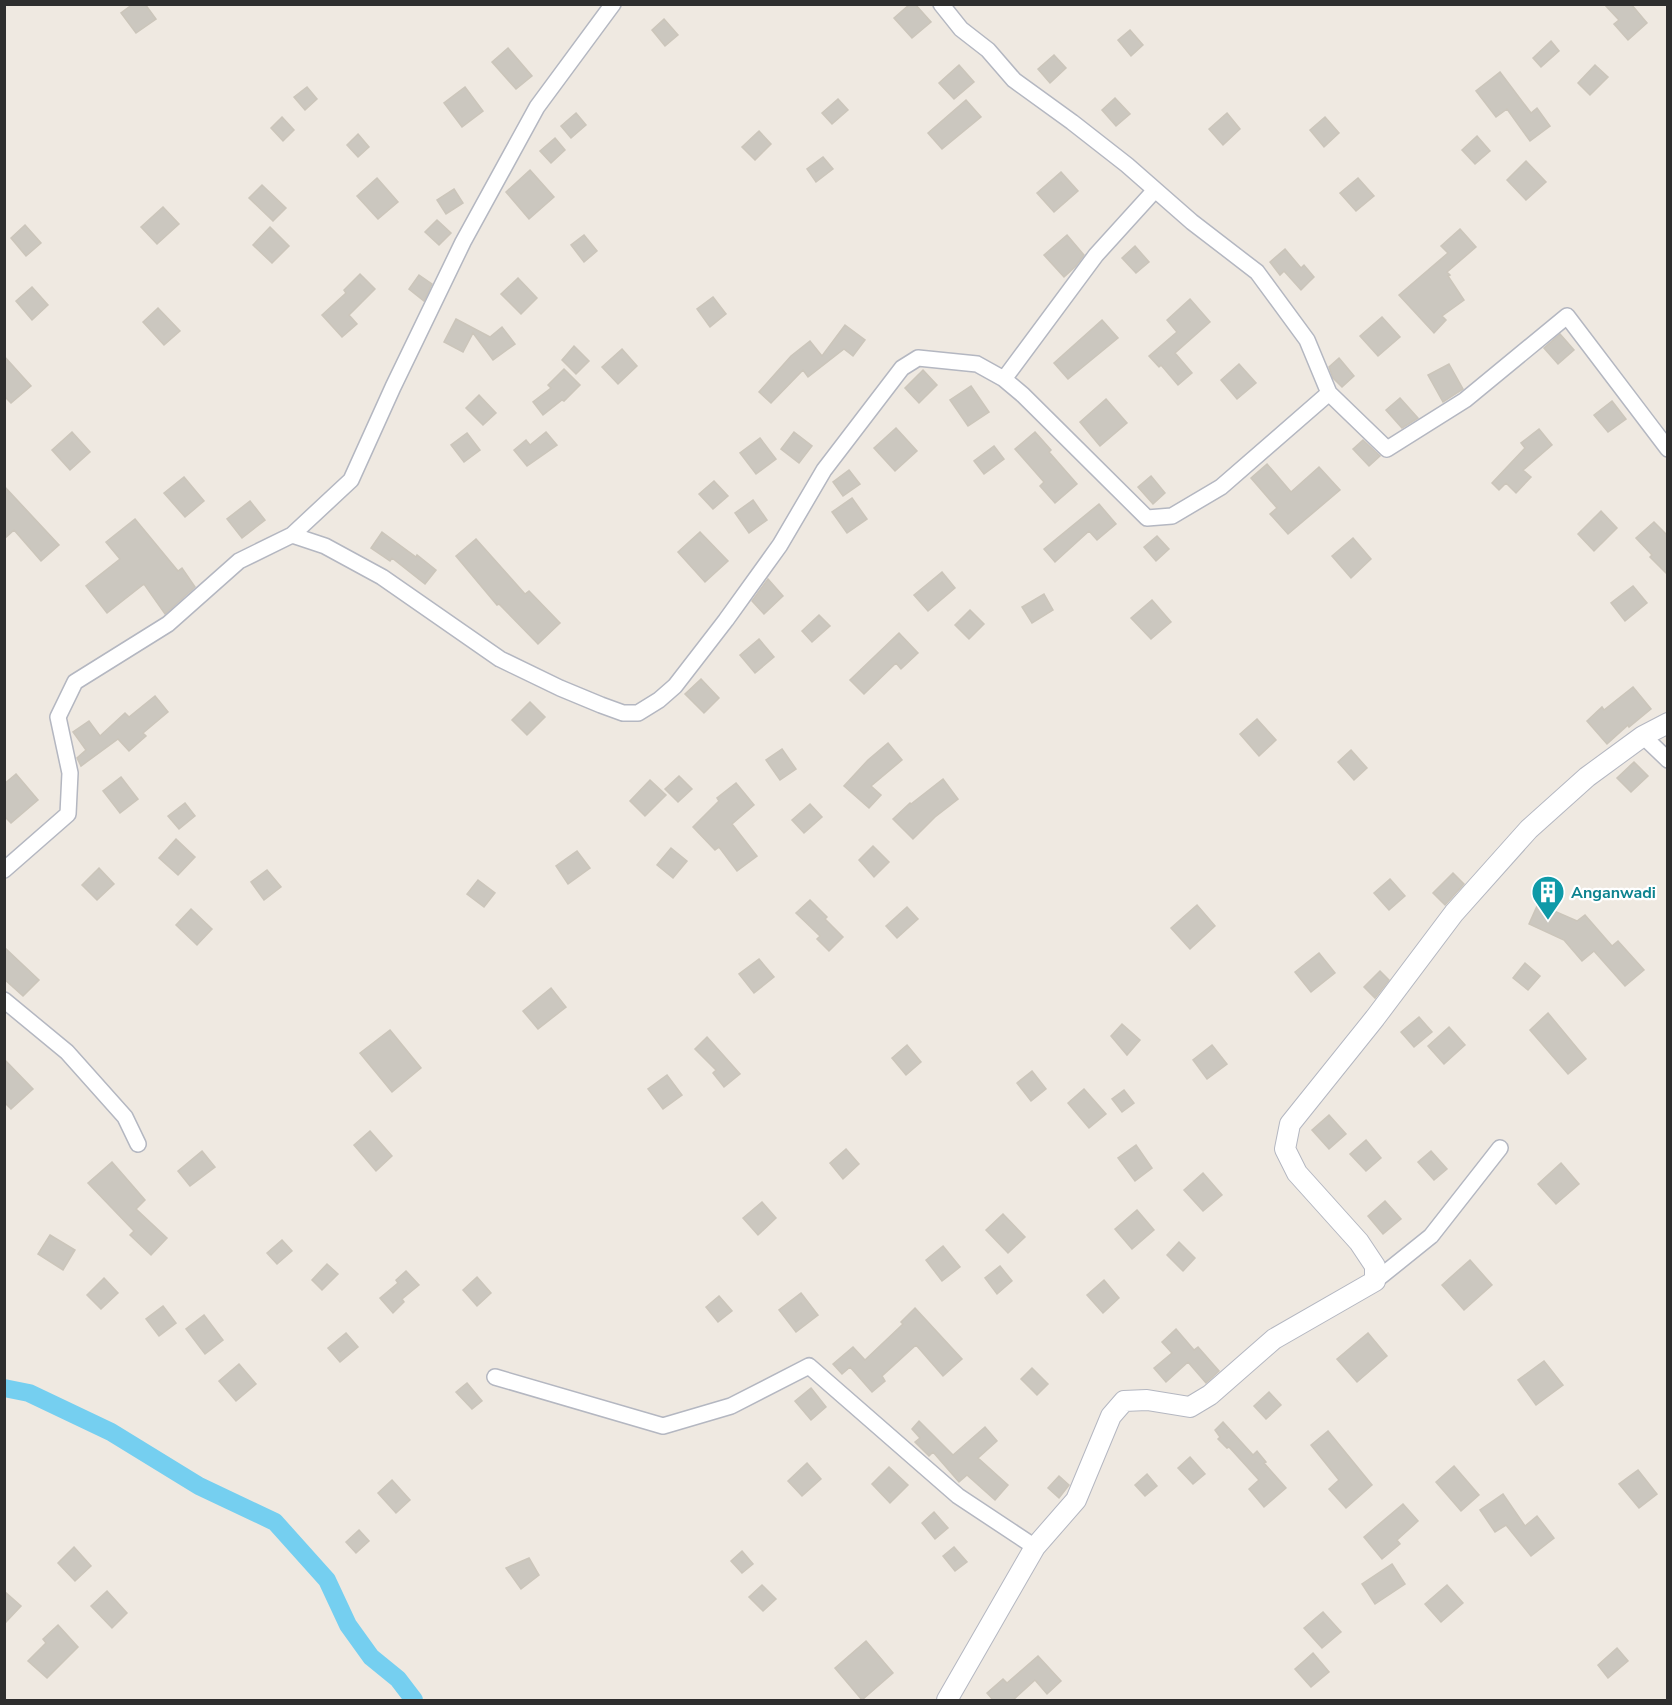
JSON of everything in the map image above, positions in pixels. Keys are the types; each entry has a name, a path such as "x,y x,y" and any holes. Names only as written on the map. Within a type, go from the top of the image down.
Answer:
{"street":[{"path":"4,870 68,814 70,772 58,717 75,682 168,624 239,561 292,535 351,480 463,242 537,107 613,4"},
{"path":"941,4 961,29 987,50 1014,80 1072,122 1192,222 1257,272 1307,340 1329,393 1388,449 1465,400 1567,316 1668,449"},
{"path":"1004,379 1096,255 1155,190"},
{"path":"292,535 325,546 382,577 500,658 560,688 601,705 623,713 638,713 675,686 780,545 824,470 902,368 918,358 977,364 1004,379 1147,518 1172,516 1221,487 1329,393"},
{"path":"1375,1281 1375,1266 1359,1242 1297,1173 1285,1149 1290,1124 1375,1018 1454,913 1529,829 1587,777 1643,736 1668,723"},
{"path":"1643,736 1668,760"},
{"path":"4,1000 67,1052 124,1117 138,1144"},
{"path":"947,1701 1035,1547 1076,1500 1111,1416 1124,1401 1147,1400 1190,1407 1210,1395 1274,1339 1375,1281 1431,1236 1500,1148"},
{"path":"495,1377 663,1426 731,1407 809,1366 958,1496 1035,1547"}],"building":[{"path":"133,4 145,4 156,19 136,33 121,13"},
{"path":"910,4 915,4 931,22 912,38 894,18"},
{"path":"1604,4 1631,4 1647,23 1628,40 1614,24 1619,20"},
{"path":"664,19 678,35 665,46 652,30"},
{"path":"1130,30 1143,45 1131,56 1118,40"},
{"path":"1551,41 1559,51 1541,67 1533,58"},
{"path":"508,48 532,76 516,89 492,62"},
{"path":"1054,55 1066,68 1050,83 1038,69"},
{"path":"959,65 974,82 954,99 939,83"},
{"path":"1595,65 1608,77 1590,95 1578,83"},
{"path":"1500,72 1531,113 1537,108 1550,126 1530,141 1507,109 1496,117 1476,91"},
{"path":"307,87 317,99 305,110 294,97"},
{"path":"465,87 483,111 462,127 444,103"},
{"path":"1115,98 1130,114 1116,126 1102,110"},
{"path":"838,99 848,110 832,124 822,113"},
{"path":"966,100 981,117 942,149 928,133"},
{"path":"576,113 586,125 571,138 561,126"},
{"path":"1227,113 1240,129 1223,145 1209,129"},
{"path":"282,117 294,130 283,141 271,128"},
{"path":"1325,117 1339,133 1324,147 1310,130"},
{"path":"759,131 771,144 755,160 742,147"},
{"path":"358,134 369,147 358,157 347,145"},
{"path":"1477,136 1490,151 1475,164 1462,150"},
{"path":"555,138 565,150 551,163 540,151"},
{"path":"823,157 833,169 816,182 807,169"},
{"path":"1526,161 1546,182 1526,200 1507,180"},
{"path":"530,170 554,197 529,219 506,192"},
{"path":"1061,172 1078,191 1054,212 1037,193"},
{"path":"377,178 398,202 378,219 357,196"},
{"path":"1358,178 1374,196 1356,211 1340,193"},
{"path":"262,185 286,208 273,221 249,198"},
{"path":"454,189 463,203 446,214 437,200"},
{"path":"163,207 179,224 157,244 141,227"},
{"path":"437,220 451,233 439,245 425,232"},
{"path":"25,225 41,243 26,256 11,238"},
{"path":"270,227 289,246 272,263 253,245"},
{"path":"1460,229 1476,247 1447,272 1464,300 1442,316 1446,320 1434,333 1399,295 1448,253 1441,246"},
{"path":"584,235 597,251 584,262 571,245"},
{"path":"1067,235 1084,255 1064,277 1044,255"},
{"path":"1135,246 1149,262 1136,273 1122,258"},
{"path":"1285,249 1301,268 1304,265 1314,277 1301,290 1284,271 1280,275 1270,262"},
{"path":"360,274 375,289 349,315 357,324 342,337 322,315 346,293 344,290"},
{"path":"419,275 432,284 424,301 409,289"},
{"path":"518,278 537,298 521,314 501,294"},
{"path":"32,287 48,305 32,320 16,301"},
{"path":"713,297 726,314 710,327 697,309"},
{"path":"1190,299 1210,322 1175,353 1192,373 1178,385 1161,365 1159,367 1149,356 1177,332 1167,320"},
{"path":"158,308 180,331 164,345 143,322"},
{"path":"1382,317 1400,337 1378,356 1360,336"},
{"path":"456,319 490,337 502,327 515,344 493,360 473,333 463,352 444,342"},
{"path":"1102,320 1118,338 1068,379 1054,363"},
{"path":"845,325 865,340 853,356 844,349 808,377 803,370 771,403 759,392 791,356 810,341 822,356"},
{"path":"1560,334 1574,350 1558,364 1544,348"},
{"path":"574,346 589,361 576,374 562,360"},
{"path":"622,349 637,366 618,384 602,367"},
{"path":"4,356 31,386 11,403 4,396"},
{"path":"1339,358 1354,376 1342,387 1333,378 1329,367"},
{"path":"1239,364 1256,383 1237,399 1221,380"},
{"path":"1449,364 1463,389 1443,402 1428,375"},
{"path":"564,369 580,385 564,401 562,400 543,415 533,402 551,388 548,385"},
{"path":"923,370 937,385 919,403 905,388"},
{"path":"971,386 989,412 968,426 950,400"},
{"path":"479,395 496,413 483,425 466,408"},
{"path":"1400,398 1418,418 1402,428 1386,410"},
{"path":"1106,399 1127,423 1100,446 1080,422"},
{"path":"1612,401 1626,419 1608,432 1594,415"},
{"path":"896,428 917,451 895,471 874,448"},
{"path":"1539,429 1552,445 1523,470 1531,477 1516,493 1506,483 1499,490 1492,483 1525,448 1521,443"},
{"path":"72,432 90,452 70,470 52,450"},
{"path":"546,432 557,445 527,466 514,450 526,440 530,445"},
{"path":"794,432 812,446 799,463 781,449"},
{"path":"1035,432 1077,484 1055,503 1040,486 1044,482 1015,449"},
{"path":"467,433 480,450 464,462 451,445"},
{"path":"760,438 776,459 756,474 740,453"},
{"path":"1363,440 1380,456 1369,466 1353,449"},
{"path":"994,446 1004,459 984,474 974,461"},
{"path":"1267,464 1291,492 1319,467 1340,490 1288,534 1270,514 1277,508 1251,478"},
{"path":"849,470 860,484 843,496 833,482"},
{"path":"1151,476 1165,493 1153,504 1138,487"},
{"path":"184,477 204,501 185,517 164,493"},
{"path":"714,481 728,496 713,509 699,494"},
{"path":"4,486 59,545 41,561 14,530 4,539"},
{"path":"852,498 867,519 847,533 832,512"},
{"path":"753,500 767,520 749,533 735,513"},
{"path":"250,501 265,520 242,538 227,519"},
{"path":"1099,504 1116,524 1097,540 1089,531 1055,562 1044,549"},
{"path":"1601,511 1617,528 1594,551 1578,534"},
{"path":"135,519 178,571 182,568 195,587 165,614 144,584 107,613 86,586 120,559 106,542"},
{"path":"1654,522 1668,536 1668,575 1650,557 1652,555 1636,538"},
{"path":"382,532 436,570 425,584 392,558 390,561 371,548"},
{"path":"700,532 728,561 705,582 678,552"},
{"path":"1157,536 1169,549 1156,561 1144,547"},
{"path":"1353,538 1371,559 1351,578 1332,556"},
{"path":"476,539 525,594 529,591 560,623 538,644 499,604 497,605 456,556"},
{"path":"942,572 955,588 928,611 914,595"},
{"path":"768,579 783,596 764,614 752,601"},
{"path":"1633,586 1647,603 1625,621 1611,603"},
{"path":"1044,594 1053,610 1032,623 1022,607"},
{"path":"1152,600 1171,622 1151,639 1131,618"},
{"path":"970,610 984,624 969,639 955,625"},
{"path":"819,615 830,626 812,642 802,631"},
{"path":"899,633 918,653 901,669 896,663 864,694 850,680"},
{"path":"759,639 774,657 755,673 740,655"},
{"path":"701,679 719,698 704,713 685,694"},
{"path":"1633,687 1651,709 1607,744 1587,721 1602,707 1604,710"},
{"path":"155,696 168,712 143,733 146,736 129,751 118,739 81,766 77,758 86,750 73,732 89,721 100,736 125,713 129,717"},
{"path":"530,702 545,717 527,735 512,720"},
{"path":"1257,719 1276,740 1259,756 1240,734"},
{"path":"888,743 902,760 871,786 881,795 869,808 844,786 868,760"},
{"path":"782,749 796,769 780,780 766,760"},
{"path":"1351,750 1367,768 1354,780 1338,762"},
{"path":"1634,762 1648,776 1631,792 1617,778"},
{"path":"16,774 38,800 11,823 4,816 4,784"},
{"path":"679,776 692,789 678,802 665,789"},
{"path":"121,777 138,799 120,813 103,791"},
{"path":"943,779 958,799 935,817 913,839 893,819 910,803"},
{"path":"650,780 666,795 645,816 630,801"},
{"path":"736,783 754,805 732,824 757,856 737,871 719,847 715,850 693,827 719,801 717,798"},
{"path":"185,803 195,816 179,829 168,816"},
{"path":"810,804 822,817 804,833 792,820"},
{"path":"176,839 195,857 178,875 159,858"},
{"path":"873,846 889,862 874,877 859,860"},
{"path":"671,848 687,861 673,878 657,865"},
{"path":"577,851 590,868 568,884 556,866"},
{"path":"99,868 114,884 97,900 82,885"},
{"path":"267,870 281,887 264,900 251,882"},
{"path":"1453,873 1464,884 1445,905 1433,893"},
{"path":"1390,879 1405,896 1389,910 1374,893"},
{"path":"478,880 495,893 484,907 467,894"},
{"path":"810,900 843,937 829,951 817,939 820,936 796,913"},
{"path":"1538,904 1577,921 1585,915 1612,946 1618,941 1644,970 1625,986 1594,951 1582,961 1564,940 1529,924"},
{"path":"1197,905 1215,926 1190,949 1171,928"},
{"path":"907,907 918,919 897,938 886,926"},
{"path":"191,909 212,929 197,945 176,925"},
{"path":"4,947 39,980 23,996 4,979"},
{"path":"1319,953 1335,973 1311,992 1295,972"},
{"path":"759,959 774,977 754,993 739,974"},
{"path":"1525,963 1540,976 1528,990 1513,978"},
{"path":"1380,971 1389,980 1375,998 1364,987"},
{"path":"551,988 566,1007 538,1029 523,1011"},
{"path":"1548,1013 1586,1059 1568,1074 1530,1030"},
{"path":"1419,1017 1432,1032 1414,1047 1401,1032"},
{"path":"1122,1024 1140,1040 1127,1055 1111,1036"},
{"path":"1449,1027 1465,1045 1444,1064 1428,1046"},
{"path":"390,1030 421,1068 392,1092 360,1053"},
{"path":"707,1037 740,1074 724,1087 713,1073 716,1070 695,1049"},
{"path":"907,1045 921,1062 906,1075 892,1058"},
{"path":"1212,1045 1227,1064 1207,1079 1193,1060"},
{"path":"4,1059 33,1089 11,1109 4,1102"},
{"path":"1032,1071 1046,1089 1031,1101 1017,1083"},
{"path":"667,1075 682,1095 663,1109 648,1089"},
{"path":"1084,1089 1106,1114 1089,1128 1068,1103"},
{"path":"1124,1090 1134,1103 1122,1112 1112,1099"},
{"path":"1329,1115 1346,1134 1329,1149 1312,1130"},
{"path":"370,1131 392,1156 376,1171 354,1145"},
{"path":"1366,1140 1381,1158 1366,1171 1350,1154"},
{"path":"1136,1145 1152,1168 1135,1181 1118,1158"},
{"path":"846,1149 859,1164 843,1179 830,1163"},
{"path":"202,1151 215,1167 190,1186 178,1171"},
{"path":"1431,1151 1447,1169 1434,1180 1418,1162"},
{"path":"112,1162 145,1200 136,1209 167,1238 151,1255 130,1235 134,1231 88,1183"},
{"path":"1561,1163 1579,1184 1556,1204 1538,1184"},
{"path":"1203,1173 1222,1195 1203,1211 1184,1190"},
{"path":"1385,1201 1401,1219 1383,1234 1368,1216"},
{"path":"762,1202 776,1218 758,1235 743,1218"},
{"path":"1137,1210 1154,1230 1132,1249 1115,1229"},
{"path":"1003,1214 1025,1237 1008,1253 986,1230"},
{"path":"50,1235 75,1250 63,1270 38,1254"},
{"path":"282,1240 292,1251 277,1264 267,1253"},
{"path":"1179,1242 1195,1258 1183,1271 1167,1255"},
{"path":"943,1246 960,1267 942,1281 926,1260"},
{"path":"1470,1260 1492,1285 1464,1310 1442,1285"},
{"path":"327,1264 338,1274 322,1290 312,1280"},
{"path":"1000,1266 1012,1281 997,1294 985,1278"},
{"path":"406,1271 419,1285 402,1299 404,1302 393,1313 380,1298 398,1283 396,1280"},
{"path":"477,1277 491,1293 477,1306 463,1290"},
{"path":"104,1278 118,1293 101,1309 87,1295"},
{"path":"1104,1280 1119,1298 1103,1313 1087,1295"},
{"path":"801,1293 818,1315 796,1332 779,1310"},
{"path":"719,1296 732,1311 718,1322 706,1307"},
{"path":"163,1306 176,1323 159,1336 146,1319"},
{"path":"915,1308 962,1359 943,1376 916,1345 882,1376 885,1381 872,1392 850,1367 842,1374 833,1364 853,1347 865,1360 903,1324 901,1322"},
{"path":"204,1315 223,1340 205,1354 186,1329"},
{"path":"1176,1329 1194,1350 1198,1347 1219,1371 1206,1383 1188,1362 1166,1382 1154,1368 1172,1353 1162,1342"},
{"path":"346,1333 358,1347 340,1362 328,1348"},
{"path":"1368,1333 1387,1356 1357,1382 1337,1359"},
{"path":"1544,1361 1563,1385 1536,1405 1518,1380"},
{"path":"239,1364 256,1384 236,1401 219,1381"},
{"path":"1032,1368 1048,1384 1037,1395 1021,1379"},
{"path":"467,1383 482,1401 472,1409 456,1392"},
{"path":"811,1388 826,1407 811,1420 795,1401"},
{"path":"1269,1392 1281,1405 1266,1419 1254,1406"},
{"path":"919,1421 953,1455 985,1427 997,1441 978,1458 1008,1485 995,1500 967,1475 959,1482 933,1452 929,1456 915,1442 920,1438 912,1429"},
{"path":"1223,1422 1253,1455 1257,1451 1266,1462 1264,1463 1286,1488 1264,1507 1249,1489 1259,1480 1229,1447 1227,1448 1218,1439 1220,1437 1215,1430"},
{"path":"1328,1431 1372,1485 1346,1508 1329,1489 1339,1480 1311,1445"},
{"path":"1190,1457 1205,1474 1193,1484 1178,1468"},
{"path":"807,1463 821,1479 802,1496 788,1481"},
{"path":"1454,1466 1479,1495 1461,1511 1436,1482"},
{"path":"889,1467 908,1485 890,1503 872,1484"},
{"path":"1638,1470 1657,1494 1639,1508 1619,1484"},
{"path":"1147,1474 1157,1486 1145,1496 1135,1485"},
{"path":"1059,1476 1069,1485 1059,1498 1048,1488"},
{"path":"392,1480 410,1500 396,1513 378,1493"},
{"path":"1503,1494 1525,1526 1537,1516 1554,1538 1531,1556 1506,1525 1495,1532 1480,1510"},
{"path":"1403,1504 1418,1521 1397,1540 1400,1544 1382,1559 1364,1537"},
{"path":"934,1512 948,1528 935,1539 922,1523"},
{"path":"359,1530 369,1541 356,1553 346,1542"},
{"path":"74,1547 91,1566 75,1581 58,1563"},
{"path":"954,1547 967,1562 955,1571 943,1556"},
{"path":"742,1551 753,1564 742,1573 731,1561"},
{"path":"529,1558 539,1575 521,1589 506,1568"},
{"path":"1392,1564 1405,1584 1375,1604 1362,1584"},
{"path":"762,1585 776,1599 763,1611 749,1597"},
{"path":"1447,1585 1463,1603 1441,1622 1425,1604"},
{"path":"4,1591 21,1606 4,1624"},
{"path":"107,1591 127,1613 112,1628 91,1606"},
{"path":"1323,1612 1341,1632 1322,1648 1304,1628"},
{"path":"58,1625 78,1647 47,1678 28,1661 46,1643 43,1639"},
{"path":"866,1641 893,1673 862,1700 835,1668"},
{"path":"1617,1648 1628,1661 1608,1678 1598,1665"},
{"path":"1313,1653 1329,1672 1311,1687 1295,1669"},
{"path":"1038,1656 1061,1681 1047,1694 1035,1680 1012,1701 994,1701 987,1693 1003,1679 1007,1683"}],"waterway":[{"path":"4,1388 29,1393 111,1432 199,1486 275,1522 327,1580 348,1625 371,1657 398,1679 414,1700"}],"place":[{"name":"Anganwadi","path":"1548,921"}]}
